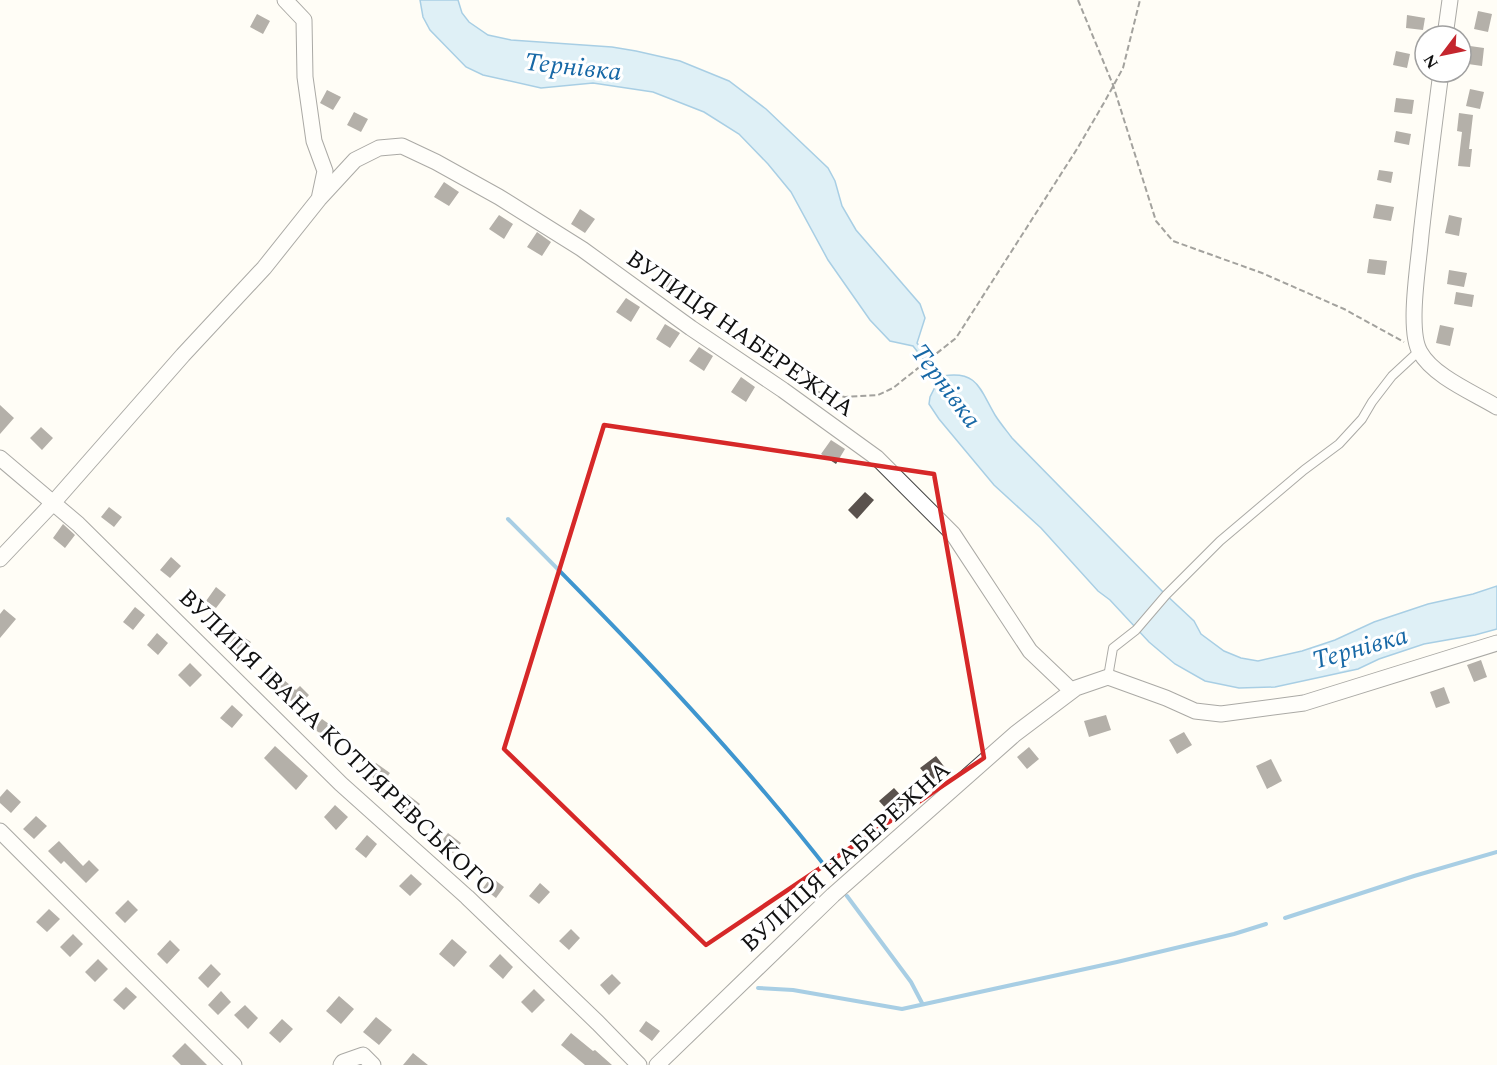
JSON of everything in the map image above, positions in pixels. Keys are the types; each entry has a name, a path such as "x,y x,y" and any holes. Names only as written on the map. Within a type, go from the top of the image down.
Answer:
{"street":[{"path":"285,0 304,20 305,77 314,141 325,171 319,199"},
{"path":"1447,24 1450,0"},
{"path":"1440,84 1418,267 1416,344 1423,358 1442,375 1497,407"},
{"name":"ВУЛИЦЯ НАБЕРЕЖНА","path":"0,560 264,268 319,199 355,160 379,148 402,146 436,162 527,214 582,249 877,458 952,534 1030,651 1072,691"},
{"name":"ВУЛИЦЯ ІВАНА КОТЛЯРЕВСЬКОГО","path":"0,458 78,524 341,784 467,897 639,1065"},
{"path":"1108,677 1195,711 1221,714 1304,703 1497,643"},
{"name":"ВУЛИЦЯ НАБЕРЕЖНА","path":"657,1065 833,895 1015,734 1072,691 1108,677"},
{"path":"0,831 234,1065"},
{"path":"341,1065 343,1062 363,1055 373,1065"}],"lane":[{"path":"1108,677 1113,648 1136,630 1166,595 1214,547 1304,470 1339,444 1362,419 1392,376 1419,351"}],"path":[{"path":"1078,0 1113,85 1156,221 1173,241 1262,273 1344,309 1419,351"},
{"path":"783,390 801,389 845,397 878,395 893,388 956,338 1077,149 1123,68 1140,0"}],"highlighted area":[{"path":"604,425 934,474 984,758 706,945 504,749"}],"water":[{"name":"Тернівка","path":"420,0 458,0 462,13 469,22 488,35 511,40 612,47 680,61 729,81 766,109 828,168 835,181 842,206 856,230 920,304 925,318 917,343 943,376 955,375 971,379 981,390 1012,438 1194,621 1201,634 1224,651 1241,658 1258,661 1302,651 1335,640 1374,622 1428,604 1497,586 1497,629 1424,644 1379,659 1358,669 1275,687 1239,688 1205,681 1175,664 1149,642 1110,600 1098,591 1041,528 994,485 939,419 929,404 939,379 913,346 890,341 870,320 828,260 791,192 739,134 704,112 653,92 593,83 541,88 483,75 466,67 430,30 423,17"}],"building":[{"path":"1478,11 1492,14 1488,32 1474,29"},
{"path":"257,14 270,21 263,34 250,27"},
{"path":"1407,15 1425,18 1424,24 1413,24 1413,29 1406,28"},
{"path":"1473,46 1484,48 1482,66 1473,65"},
{"path":"1396,51 1410,54 1407,68 1393,65"},
{"path":"1470,89 1484,92 1480,109 1466,106"},
{"path":"327,90 341,97 333,110 320,103"},
{"path":"1396,98 1414,100 1412,114 1394,112"},
{"path":"354,112 368,119 361,132 347,125"},
{"path":"1459,113 1473,115 1469,149 1472,149 1470,167 1458,166 1462,132 1457,131"},
{"path":"1396,131 1411,134 1409,145 1394,142"},
{"path":"1379,170 1393,172 1391,183 1377,180"},
{"path":"444,182 459,192 449,206 434,197"},
{"path":"1376,204 1394,207 1391,221 1373,218"},
{"path":"580,209 595,219 585,233 571,224"},
{"path":"499,215 513,224 504,239 489,229"},
{"path":"1449,215 1462,218 1459,236 1445,233"},
{"path":"537,232 551,242 542,256 527,247"},
{"path":"1369,259 1387,261 1385,275 1367,273"},
{"path":"1449,270 1467,273 1464,287 1447,284"},
{"path":"666,271 681,281 671,296 657,286"},
{"path":"1456,292 1474,295 1472,307 1454,304"},
{"path":"626,298 640,307 631,322 616,312"},
{"path":"665,324 680,333 670,348 656,339"},
{"path":"1440,325 1454,328 1450,346 1436,343"},
{"path":"699,347 713,356 704,371 689,361"},
{"path":"741,377 755,387 746,402 731,392"},
{"path":"0,405 14,418 0,434"},
{"path":"41,427 53,438 42,450 30,438"},
{"path":"831,440 845,449 836,464 821,454"},
{"path":"865,492 874,500 857,519 848,510"},
{"path":"109,507 122,517 114,527 101,517"},
{"path":"63,524 75,535 65,548 53,538"},
{"path":"171,557 181,566 170,578 160,570"},
{"path":"216,587 226,595 216,608 206,601"},
{"path":"135,607 145,615 133,630 123,622"},
{"path":"4,609 16,619 0,638 0,614"},
{"path":"157,633 168,643 158,655 147,645"},
{"path":"237,633 251,642 243,653 230,643"},
{"path":"1481,660 1487,677 1474,682 1467,665"},
{"path":"190,663 202,675 190,687 178,675"},
{"path":"273,671 296,690 300,686 309,695 298,707 266,679"},
{"path":"1444,687 1450,703 1436,708 1430,692"},
{"path":"232,705 243,715 232,728 220,718"},
{"path":"1106,715 1111,730 1089,737 1084,721"},
{"path":"322,719 336,729 328,739 314,729"},
{"path":"1184,732 1192,745 1177,754 1169,740"},
{"path":"275,746 308,776 296,790 264,758"},
{"path":"1029,747 1039,759 1027,769 1017,757"},
{"path":"936,756 946,769 931,781 920,768"},
{"path":"1271,759 1282,781 1267,789 1256,766"},
{"path":"376,763 390,773 382,784 368,774"},
{"path":"894,788 906,801 891,814 879,801"},
{"path":"7,789 21,802 11,813 0,803 0,797"},
{"path":"407,794 420,804 412,814 399,804"},
{"path":"335,805 348,817 336,830 324,817"},
{"path":"36,816 47,826 34,839 23,829"},
{"path":"448,833 461,843 453,853 440,843"},
{"path":"367,835 377,844 366,858 355,849"},
{"path":"59,841 83,866 89,860 99,870 86,883 64,861 61,864 48,851"},
{"path":"411,874 422,884 410,896 399,886"},
{"path":"491,877 504,887 496,898 483,888"},
{"path":"540,883 550,892 539,904 529,896"},
{"path":"128,900 138,910 125,923 115,913"},
{"path":"49,909 60,919 47,932 36,922"},
{"path":"571,929 580,938 569,950 559,941"},
{"path":"73,934 83,944 70,957 60,947"},
{"path":"452,939 467,952 454,967 439,954"},
{"path":"170,940 180,950 167,964 157,954"},
{"path":"500,954 513,967 503,979 489,966"},
{"path":"98,959 108,969 95,982 85,972"},
{"path":"211,964 221,974 208,988 198,978"},
{"path":"612,974 621,983 609,995 600,985"},
{"path":"126,987 137,997 124,1010 113,1000"},
{"path":"534,989 545,1000 532,1013 521,1002"},
{"path":"221,991 231,1002 218,1015 208,1005"},
{"path":"339,996 354,1009 341,1024 326,1011"},
{"path":"245,1005 258,1018 248,1029 234,1015"},
{"path":"376,1017 392,1030 379,1045 363,1032"},
{"path":"282,1019 293,1029 280,1043 269,1033"},
{"path":"646,1021 660,1031 652,1041 639,1031"},
{"path":"571,1033 612,1065 585,1065 561,1045"},
{"path":"185,1043 207,1065 181,1065 172,1056"},
{"path":"413,1053 428,1065 403,1065"}],"waterway":[{"path":"508,519 676,692 756,782 832,875"},
{"path":"1285,918 1497,852"},
{"path":"847,896 911,982 922,1003"},
{"path":"758,988 793,990 902,1009 1117,962 1266,924"}]}
